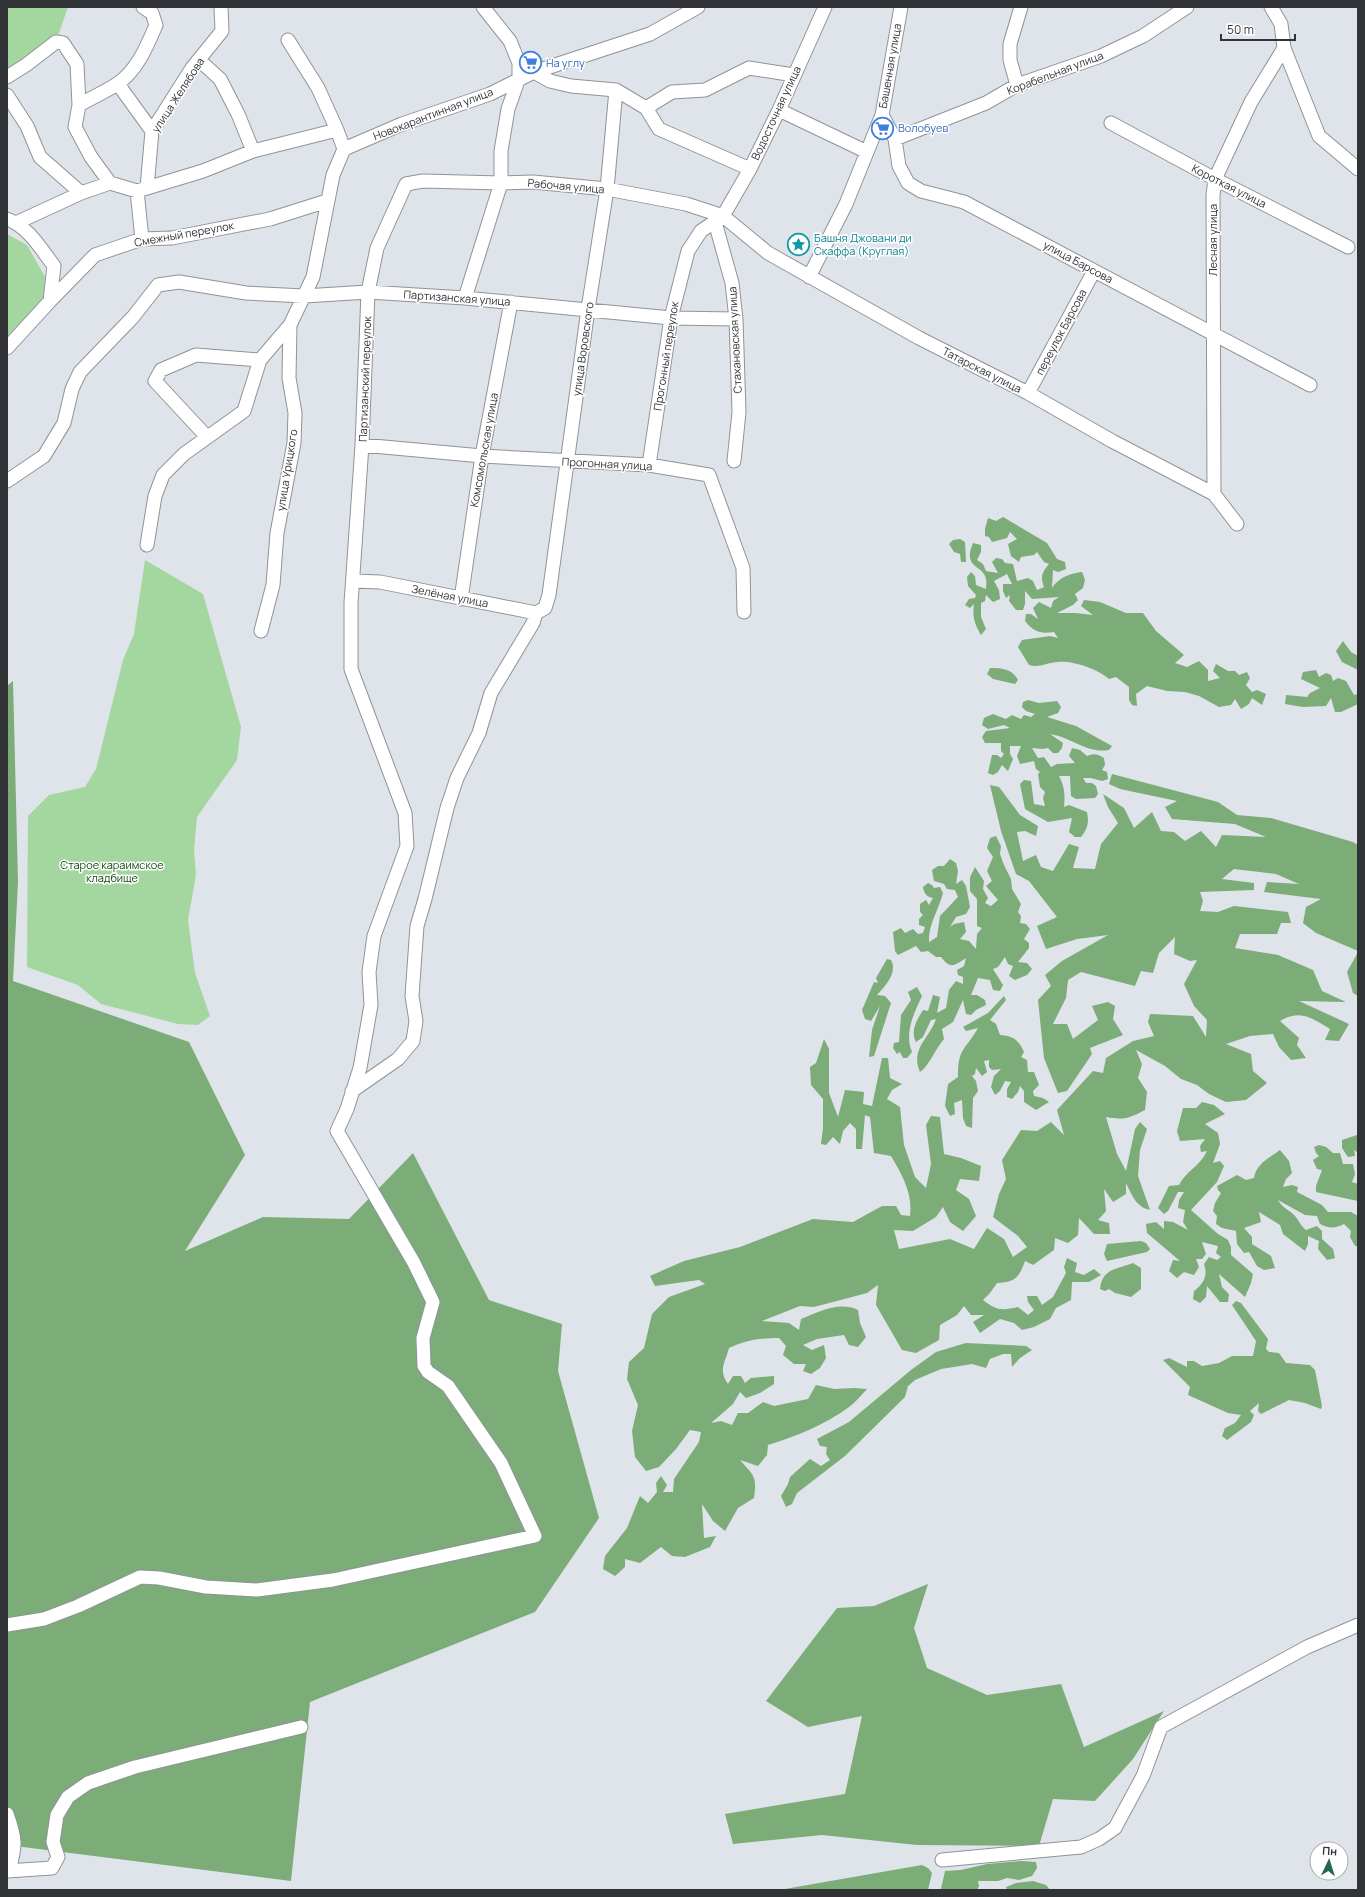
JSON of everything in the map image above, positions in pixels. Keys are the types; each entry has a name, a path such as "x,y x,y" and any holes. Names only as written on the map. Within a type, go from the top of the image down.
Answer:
{"street":[{"path":"79,105 118,84 129,73 145,52 156,25 152,13 143,7"},
{"name":"улица Желябова","path":"142,190 152,131 199,60 222,31 221,7"},
{"path":"465,298 501,183 501,151 508,109 519,78 519,63 510,41 483,7"},
{"name":"Новокарантинная улица","path":"344,149 402,124 490,94 519,78 534,72 650,34 698,7"},
{"name":"Водосточная улица","path":"719,219 750,169 779,110 825,7"},
{"name":"Башенная улица","path":"809,276 846,204 882,116 901,7"},
{"path":"1017,85 1010,60 1010,44 1021,7"},
{"name":"Корабельная улица","path":"895,138 986,103 1017,85 1101,56 1143,36 1187,7"},
{"path":"1271,7 1281,24 1284,48 1319,136 1358,169"},
{"path":"288,40 318,88 344,149"},
{"path":"7,77 26,65 56,42 63,43 77,64 79,105 75,127 91,157 110,183"},
{"name":"Лесная улица","path":"1214,494 1213,195 1215,180 1251,102 1284,48"},
{"path":"199,60 220,79 238,114 253,151"},
{"path":"646,108 672,92 705,90 749,68 794,75"},
{"path":"534,72 550,81 571,86 616,90 646,108 659,129 750,169"},
{"path":"118,84 152,131"},
{"name":"улица Воровского","path":"352,1091 398,1059 413,1042 416,1021 412,996 417,926 447,808 457,778 479,733 491,694 549,594 588,309 607,189 616,90"},
{"path":"7,95 27,126 40,157 81,193"},
{"path":"779,110 867,152"},
{"name":"улица Барсова","path":"882,116 895,138 899,166 912,186 927,193 964,202 1310,385"},
{"name":"Короткая улица","path":"1111,122 1215,180 1348,247"},
{"path":"11,221 110,183 142,190 203,171 253,151 337,130"},
{"name":"улица Урицкого","path":"261,632 272,585 277,533 294,443 295,413 289,378 290,325 313,277 321,245 327,201 333,175 344,149"},
{"name":"Рабочая улица","path":"406,184 423,181 501,183 533,182 607,189 686,204 719,219"},
{"name":"Партизанский переулок","path":"7,1625 44,1619 78,1606 140,1577 159,1578 206,1587 257,1590 333,1580 535,1536 501,1463 448,1386 428,1372 424,1366 422,1338 433,1302 414,1263 337,1130 360,1068 371,1006 369,972 374,936 407,846 406,813 351,669 351,602 362,445 368,292 377,248 406,184"},
{"path":"142,190 142,239"},
{"name":"Смежный переулок","path":"7,348 95,255 142,239 172,238 270,219 327,201"},
{"name":"Татарская улица","path":"719,219 768,253 919,338 1028,393 1112,441 1214,494 1237,524"},
{"name":"Прогонный переулок","path":"649,465 671,318 688,251 701,231 719,219"},
{"name":"Стахановская улица","path":"719,219 732,283 736,319 738,412 734,461"},
{"path":"11,221 28,232 54,266 50,301"},
{"name":"переулок Барсова","path":"1028,393 1094,271"},
{"name":"Партизанская улица","path":"7,481 44,456 64,423 72,389 80,372 133,317 158,285 179,282 246,293 304,296 368,292 465,298 671,318 736,319"},
{"name":"Комсомольская улица","path":"461,599 482,456 511,302"},
{"path":"147,545 155,496 164,475 184,454 244,410 260,360 290,325"},
{"path":"208,437 155,381 161,370 196,355 260,360"},
{"name":"Прогонная улица","path":"362,445 568,462 649,465 709,475 743,568 744,612"},
{"name":"Зелёная улица","path":"353,581 380,582 461,599 540,610"},
{"path":"942,1860 1081,1847 1099,1839 1116,1828 1143,1776 1161,1726 1307,1647 1358,1625"},
{"path":"7,1814 15,1837 15,1850 8,1871 52,1868 58,1857 53,1842 57,1815 68,1797 88,1783 135,1767 301,1727"}],"green space":[{"path":"7,7 68,7 56,42 10,72 7,67"},
{"path":"7,234 27,245 45,277 43,303 7,343"},
{"path":"1003,517 1047,543 1057,559 1065,562 1066,569 1058,572 1053,570 1052,588 1058,581 1065,577 1082,572 1085,580 1083,588 1075,594 1078,600 1073,605 1057,613 1093,615 1081,606 1084,600 1100,602 1126,613 1143,613 1156,631 1184,655 1175,663 1187,667 1199,661 1208,670 1208,681 1220,678 1213,671 1216,664 1228,671 1235,671 1239,675 1247,672 1250,678 1246,685 1252,692 1257,690 1266,694 1262,705 1252,698 1249,704 1241,709 1235,699 1231,705 1219,707 1199,696 1185,692 1167,691 1147,686 1136,694 1137,706 1132,705 1129,700 1129,687 1116,677 1109,679 1092,669 1070,662 1057,662 1039,666 1029,665 1018,647 1022,640 1050,636 1058,638 1054,632 1045,633 1031,628 1025,621 1026,614 1031,614 1038,619 1033,608 1039,602 1051,608 1053,601 1059,597 1032,599 1025,591 1025,604 1023,610 1016,610 1009,601 1010,595 1006,598 1003,591 1003,584 1012,584 1007,574 994,581 999,590 1000,599 993,602 986,595 985,601 981,603 981,617 986,629 981,635 974,621 974,604 970,608 965,605 969,599 975,598 976,595 968,586 967,577 971,572 975,576 976,585 986,589 984,574 971,562 970,551 973,543 981,545 981,552 977,560 983,564 986,571 998,573 992,562 996,558 1002,559 1005,563 1013,564 1017,581 1028,578 1033,581 1037,590 1044,587 1042,575 1049,564 1044,562 1037,552 1034,555 1021,557 1019,562 1011,556 1008,544 1017,539 1010,532 1007,538 992,542 989,537 985,536 988,518 996,521"},
{"path":"960,539 965,542 966,562 961,562 960,554 954,552 949,544 953,540"},
{"name":"Старое караимское кладбище","path":"145,560 203,594 241,727 237,760 197,817 194,850 196,875 188,920 195,973 210,1016 198,1025 178,1024 101,1004 78,985 27,967 28,816 49,795 85,787 96,769 123,660 134,634"},
{"path":"1343,641 1351,652 1358,656 1358,670 1342,662 1336,651"},
{"path":"990,668 999,668 1010,671 1018,680 1015,684 993,679 987,674"},
{"path":"1316,670 1319,677 1326,673 1331,675 1333,681 1338,678 1346,681 1354,695 1358,694 1358,704 1341,712 1335,712 1331,698 1326,706 1303,707 1285,704 1286,695 1307,697 1310,693 1320,688 1301,679 1303,672"},
{"path":"13,681 18,882 13,981 189,1042 245,1155 185,1251 263,1217 349,1219 413,1153 489,1300 562,1324 558,1371 599,1518 535,1612 310,1702 291,1881 7,1845 7,686"},
{"path":"1028,700 1039,703 1057,701 1061,707 1058,713 1047,717 1076,726 1112,746 1109,750 1093,750 1065,738 1050,734 1063,743 1062,748 1058,753 1053,753 1048,748 1032,748 1038,758 1044,757 1051,767 1057,764 1075,763 1069,756 1072,748 1080,750 1087,756 1096,754 1104,758 1105,765 1102,770 1107,772 1108,779 1102,781 1091,778 1083,778 1086,783 1092,783 1096,786 1098,794 1095,798 1076,799 1071,796 1070,776 1059,776 1064,792 1064,807 1069,805 1087,812 1087,825 1081,837 1075,837 1069,832 1072,818 1048,822 1025,809 1020,784 1024,780 1031,781 1034,804 1045,806 1043,798 1045,792 1040,787 1038,774 1040,772 1036,769 1034,761 1020,764 1017,756 1021,746 1010,746 1010,754 1013,759 1008,771 1002,765 998,772 993,775 988,773 992,755 997,755 1001,758 1004,754 1001,751 1001,743 985,743 982,737 986,731 1010,728 1004,725 988,729 982,725 984,718 993,714 1006,719 1012,715 1021,719 1024,715 1031,717 1035,714 1026,711 1022,707 1023,702"},
{"path":"1112,774 1218,802 1237,815 1271,818 1353,842 1358,845 1358,951 1316,933 1303,923 1306,907 1321,899 1264,892 1267,882 1299,884 1276,874 1234,869 1222,879 1254,883 1254,890 1200,892 1203,901 1200,911 1218,912 1234,906 1288,912 1291,923 1281,923 1277,934 1240,934 1235,948 1278,955 1313,970 1322,991 1346,1002 1299,1001 1349,1024 1339,1041 1325,1040 1330,1029 1312,1018 1300,1015 1287,1017 1280,1021 1299,1038 1297,1045 1306,1058 1291,1060 1279,1047 1273,1034 1250,1036 1226,1044 1251,1054 1253,1071 1267,1083 1246,1100 1226,1102 1209,1094 1197,1085 1181,1079 1165,1066 1136,1050 1142,1064 1138,1078 1147,1092 1145,1110 1126,1118 1106,1117 1117,1154 1126,1171 1135,1129 1140,1122 1147,1129 1140,1150 1138,1176 1150,1210 1138,1203 1126,1183 1126,1194 1113,1202 1104,1189 1106,1211 1098,1220 1109,1223 1110,1234 1094,1234 1079,1218 1078,1235 1068,1243 1055,1238 1054,1250 1033,1265 1025,1261 1016,1278 1008,1282 997,1283 983,1300 999,1309 1018,1307 1028,1315 1034,1310 1028,1302 1027,1296 1037,1296 1042,1305 1053,1297 1066,1273 1064,1267 1067,1258 1077,1263 1075,1272 1084,1275 1094,1269 1101,1275 1089,1282 1072,1282 1071,1300 1056,1308 1050,1319 1034,1327 1022,1330 1014,1323 1000,1319 980,1333 973,1322 984,1315 971,1315 964,1306 957,1315 940,1325 939,1340 916,1353 902,1350 876,1305 878,1285 867,1293 814,1307 800,1306 762,1321 789,1323 799,1330 801,1319 829,1308 851,1308 858,1310 860,1323 866,1337 858,1347 849,1345 844,1335 817,1339 803,1345 812,1350 824,1345 826,1358 820,1368 811,1374 803,1371 806,1364 794,1364 783,1355 786,1346 779,1338 753,1340 729,1348 723,1366 723,1375 728,1384 733,1376 741,1376 745,1383 751,1378 774,1376 774,1384 760,1393 746,1398 740,1392 733,1404 711,1423 721,1421 732,1425 738,1413 748,1413 763,1402 774,1406 808,1399 816,1385 834,1389 867,1389 852,1405 830,1419 799,1434 768,1445 767,1455 758,1466 740,1460 749,1470 755,1481 754,1498 738,1508 725,1531 713,1521 702,1504 704,1538 716,1536 710,1547 685,1557 672,1556 661,1547 640,1563 625,1559 625,1567 615,1576 603,1569 605,1556 627,1528 640,1496 648,1503 657,1492 656,1483 661,1476 667,1485 663,1492 673,1492 674,1479 699,1442 701,1432 690,1430 676,1449 659,1467 646,1471 635,1457 632,1431 638,1405 627,1379 629,1362 644,1348 652,1314 669,1297 705,1284 699,1280 655,1286 650,1276 684,1261 740,1247 813,1219 853,1222 882,1206 896,1206 901,1215 910,1216 910,1200 906,1184 891,1156 874,1153 870,1117 865,1115 862,1149 856,1149 856,1129 850,1123 843,1131 840,1144 833,1137 826,1145 821,1144 823,1128 823,1099 811,1085 810,1067 816,1063 824,1039 829,1049 829,1093 838,1117 845,1090 864,1092 863,1104 872,1106 882,1058 888,1058 890,1078 902,1084 892,1090 887,1099 900,1107 904,1145 915,1177 926,1188 931,1164 926,1125 931,1116 940,1117 944,1154 961,1158 981,1166 979,1181 960,1179 956,1190 969,1199 976,1216 963,1231 950,1222 943,1207 936,1217 913,1231 894,1230 899,1249 950,1239 974,1249 987,1228 1004,1239 1013,1257 1027,1247 1018,1236 993,1217 999,1194 1006,1179 1002,1160 1021,1130 1037,1131 1051,1122 1064,1135 1057,1110 1093,1071 1103,1073 1106,1058 1133,1041 1154,1036 1148,1022 1150,1014 1193,1016 1206,1037 1207,1020 1194,1006 1184,984 1197,960 1190,961 1174,954 1175,937 1159,953 1153,973 1141,971 1135,986 1081,972 1068,980 1066,998 1053,1024 1067,1024 1073,1039 1098,1020 1092,1006 1108,1002 1115,1006 1113,1019 1123,1035 1090,1048 1092,1054 1067,1091 1058,1093 1044,1058 1038,1000 1051,986 1045,975 1062,961 1108,935 1077,939 1046,949 1037,926 1057,917 1029,881 1016,874 1001,831 990,785 999,787 1020,815 1038,826 1036,836 1025,831 1017,832 1023,861 1036,855 1041,867 1053,871 1069,844 1079,847 1073,868 1095,869 1101,844 1118,823 1108,807 1103,794 1124,808 1134,828 1152,812 1161,831 1174,832 1185,841 1201,831 1216,847 1222,835 1266,837 1235,824 1172,819 1165,807 1177,801 1120,789 1109,784"},
{"path":"996,836 1001,846 1000,854 1011,879 1012,889 1021,904 1018,912 1021,916 1020,923 1026,924 1030,929 1024,939 1029,943 1029,948 1018,962 1027,963 1032,969 1027,975 1015,980 1009,976 1013,966 1008,964 1005,957 998,967 993,969 1003,985 1000,991 993,990 990,980 978,978 971,995 977,995 985,1000 986,1005 976,1010 971,1015 966,1014 963,1000 953,1022 942,1029 944,1039 927,1065 920,1072 917,1057 919,1050 936,1019 931,1020 923,1037 916,1042 914,1038 914,1029 917,1021 923,1010 928,1011 933,995 940,997 937,1013 946,1008 949,990 956,981 963,984 963,977 958,975 957,970 964,966 966,958 956,964 950,965 941,957 936,957 928,951 921,952 916,946 898,955 895,951 893,932 901,928 905,933 913,929 918,934 923,933 925,927 919,925 919,919 923,915 920,912 920,904 926,900 929,905 933,898 927,896 924,892 923,887 928,883 934,888 940,887 943,893 930,929 929,942 937,937 940,916 958,897 955,890 947,889 944,884 934,881 932,870 938,866 944,866 950,859 956,863 958,871 956,884 962,880 966,886 970,907 966,914 956,917 950,927 954,924 964,922 966,932 960,939 969,941 976,949 977,934 982,928 977,926 977,899 970,891 970,877 975,867 984,881 983,889 988,898 985,903 991,906 998,900 986,886 992,881 987,871 993,857 987,848 990,838"},
{"path":"1358,952 1358,996 1353,993 1347,972"},
{"path":"887,959 891,960 893,965 892,974 890,979 877,995 885,996 891,1003 874,1056 869,1057 872,1030 880,1006 871,1021 865,1019 862,1010 874,982 878,983 876,978"},
{"path":"917,987 922,996 911,1023 909,1038 912,1052 907,1058 903,1058 900,1052 897,1054 893,1048 894,1043 899,1042 901,1015 911,1000 908,992"},
{"path":"1004,996 1006,1000 990,1020 996,1024 1000,1035 1009,1036 1020,1044 1024,1052 1021,1057 1027,1060 1028,1072 1034,1072 1039,1085 1033,1091 1034,1096 1043,1098 1049,1102 1036,1110 1024,1102 1024,1091 1020,1086 1018,1092 1012,1099 1007,1097 1007,1089 1011,1082 1005,1081 1000,1091 995,1095 991,1087 994,1076 1001,1069 992,1070 989,1067 989,1060 984,1061 987,1072 982,1076 976,1068 975,1074 972,1076 976,1081 978,1091 973,1098 972,1128 966,1126 963,1118 962,1100 954,1103 955,1114 950,1116 945,1106 948,1084 958,1077 958,1067 961,1054 978,1028 966,1031 963,1027 988,1013"},
{"path":"1202,1102 1214,1105 1225,1114 1205,1124 1218,1133 1220,1144 1213,1163 1220,1161 1224,1166 1217,1182 1191,1210 1218,1234 1228,1240 1231,1247 1231,1255 1253,1274 1245,1297 1219,1274 1222,1287 1229,1294 1228,1302 1220,1302 1207,1286 1206,1297 1200,1303 1193,1299 1194,1291 1200,1285 1205,1276 1206,1272 1204,1264 1209,1257 1217,1260 1221,1257 1216,1253 1218,1246 1202,1242 1206,1254 1202,1259 1196,1259 1199,1267 1194,1275 1184,1272 1177,1278 1169,1271 1173,1260 1180,1261 1147,1233 1146,1224 1156,1222 1164,1229 1164,1221 1173,1222 1188,1230 1183,1222 1185,1210 1178,1208 1179,1200 1184,1192 1178,1192 1168,1211 1164,1214 1158,1208 1169,1186 1179,1185 1185,1176 1201,1161 1207,1151 1201,1152 1200,1146 1205,1139 1180,1141 1177,1131 1183,1108 1196,1108"},
{"path":"1357,1135 1358,1153 1354,1150 1355,1156 1348,1157 1342,1148 1342,1140"},
{"path":"1319,1145 1326,1147 1333,1153 1340,1153 1343,1164 1353,1164 1355,1174 1352,1182 1358,1184 1358,1201 1316,1192 1316,1186 1322,1170 1317,1169 1313,1160 1319,1156 1314,1147"},
{"path":"1280,1150 1289,1161 1292,1173 1286,1179 1283,1187 1292,1185 1298,1187 1297,1192 1322,1205 1328,1212 1351,1212 1358,1216 1358,1246 1355,1246 1350,1237 1351,1231 1344,1224 1332,1227 1323,1226 1320,1224 1317,1216 1305,1215 1278,1200 1295,1216 1306,1230 1317,1226 1322,1231 1322,1239 1333,1249 1335,1258 1327,1260 1318,1249 1319,1241 1308,1236 1308,1244 1305,1251 1283,1234 1280,1225 1259,1212 1261,1222 1244,1228 1252,1237 1252,1244 1271,1256 1275,1268 1264,1270 1257,1266 1249,1252 1244,1253 1237,1244 1236,1231 1222,1228 1216,1224 1217,1216 1213,1211 1215,1203 1221,1193 1217,1186 1237,1175 1246,1180 1254,1178 1260,1165"},
{"path":"1141,1241 1146,1243 1150,1249 1147,1252 1107,1261 1104,1254 1107,1244"},
{"path":"1133,1263 1141,1268 1141,1289 1131,1297 1115,1293 1109,1289 1105,1291 1100,1289 1101,1282 1107,1273 1116,1268"},
{"path":"1236,1301 1241,1303 1268,1339 1266,1349 1269,1352 1279,1353 1286,1363 1310,1365 1315,1370 1322,1406 1321,1409 1305,1403 1289,1400 1261,1414 1258,1411 1259,1403 1250,1411 1254,1415 1251,1422 1227,1440 1222,1436 1225,1428 1235,1423 1241,1415 1228,1413 1188,1395 1190,1387 1163,1360 1169,1358 1187,1367 1187,1361 1194,1361 1202,1366 1219,1363 1232,1356 1253,1356 1256,1341 1232,1305"},
{"path":"966,1343 1026,1346 1032,1350 1020,1358 1012,1367 1011,1354 1003,1354 990,1359 986,1368 972,1364 941,1369 915,1380 908,1386 905,1397 845,1456 797,1493 792,1504 786,1507 781,1496 790,1477 810,1459 821,1466 830,1460 826,1454 827,1447 820,1446 817,1439 849,1422 911,1370 936,1352"},
{"path":"928,1584 914,1628 927,1668 987,1695 1061,1684 1084,1747 1164,1711 1133,1759 1095,1801 1053,1799 1039,1846 917,1845 822,1835 733,1844 725,1814 845,1794 862,1716 808,1727 766,1701 837,1608 874,1606"},
{"path":"1021,1861 1036,1862 1037,1868 1032,1876 1019,1880 1007,1878 998,1881 978,1881 979,1886 977,1890 941,1889 945,1871 961,1870 987,1864"},
{"path":"922,1865 928,1868 932,1873 928,1890 779,1890"},
{"path":"1033,1881 1046,1885 1050,1890 1007,1890 1006,1887 1016,1883"}],"place":[{"name":"На углу","path":"531,63"},
{"name":"Волобуев","path":"882,128"},
{"name":"Башня Джовани ди Скаффа (Круглая)","path":"798,244"}]}
